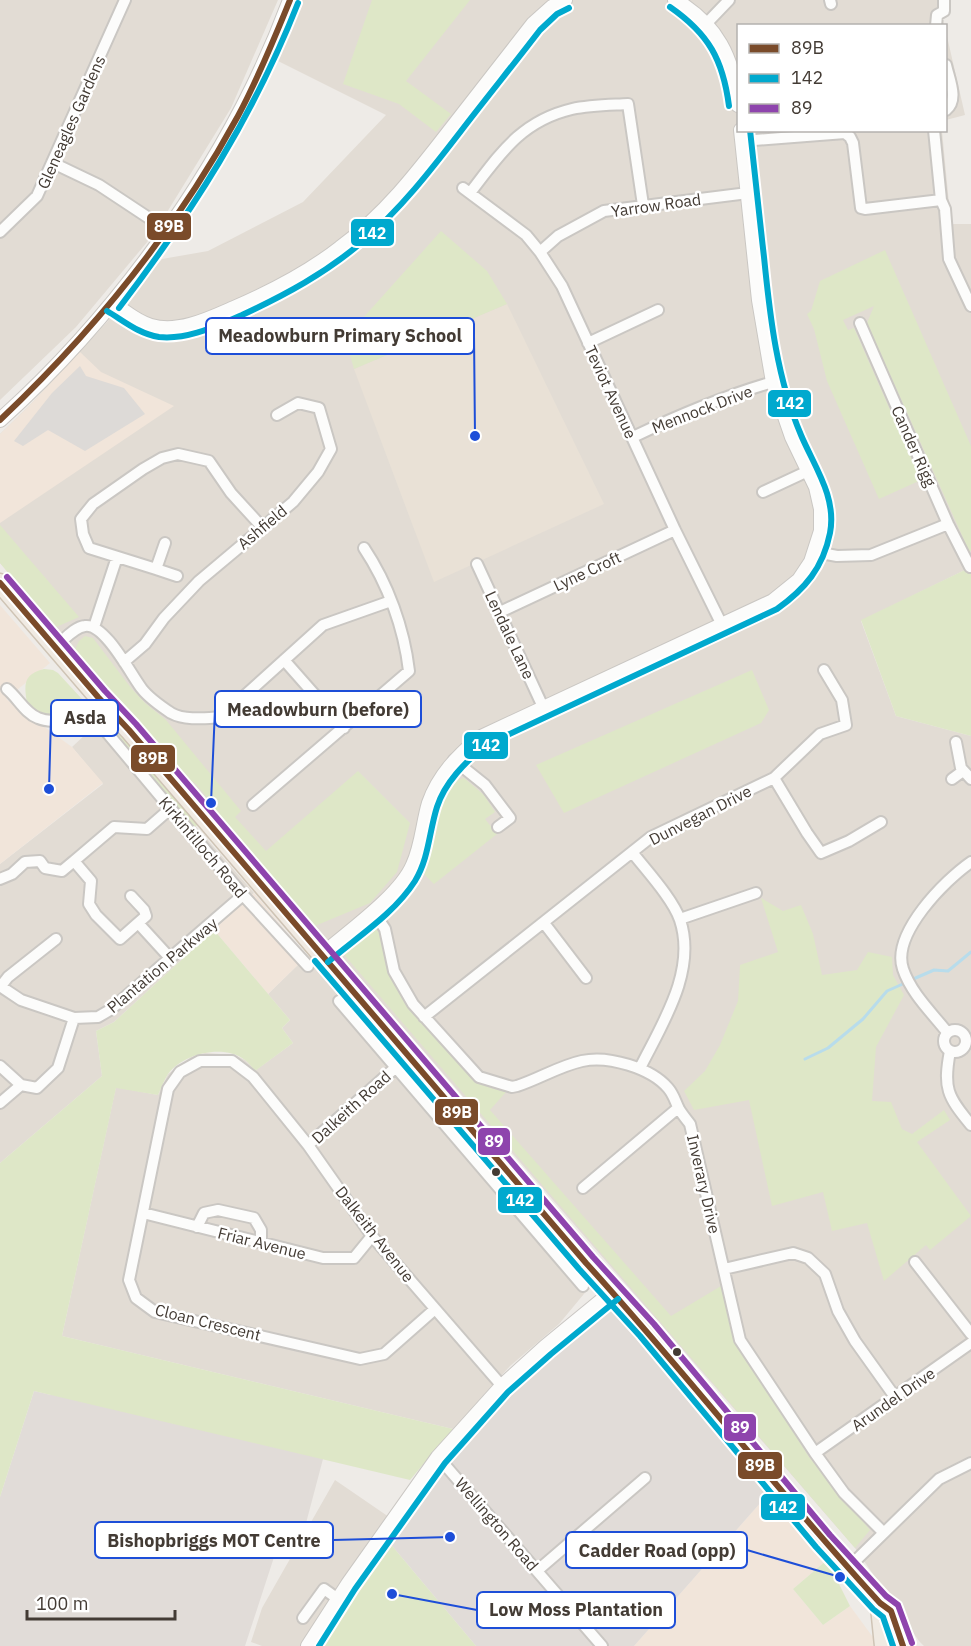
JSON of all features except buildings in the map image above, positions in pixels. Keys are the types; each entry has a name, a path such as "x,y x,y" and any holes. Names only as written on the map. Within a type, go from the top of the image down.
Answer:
{"main road":[{"name":"Kirkintilloch Road","path":"0,584 137,739 315,961 691,1382 823,1541 880,1603 891,1611 903,1646"},
{"path":"880,1603 884,1646"}],"street":[{"name":"Gleneagles Gardens","path":"0,232 37,196 125,0"},
{"path":"0,420 68,353 112,303 167,230 207,169 242,106 290,0"},
{"path":"112,303 151,326 173,329 209,319 264,295 340,248 370,224 399,195 533,24 565,0"},
{"path":"675,0 706,24 721,43 730,63 737,94"},
{"path":"706,24 729,0"},
{"path":"936,24 937,15 944,11 944,0"},
{"path":"947,73 953,98 947,108"},
{"name":"Teviot Avenue","path":"643,205 628,104 574,108 549,116 525,129 466,190 526,235 562,286 675,530 722,625"},
{"path":"934,132 941,200 945,209 949,259 971,306"},
{"path":"315,961 396,892 413,866 430,802 439,782 454,760 479,738 783,595 799,580 816,552 821,531 821,509 816,488 792,436 773,382 759,300 742,136 845,133 853,143 861,208 941,200"},
{"path":"53,163 99,185 167,230"},
{"name":"Yarrow Road","path":"540,252 558,236 604,211 748,193"},
{"path":"588,342 658,310"},
{"name":"Cander Rigg","path":"860,323 948,524 970,567"},
{"name":"Mennock Drive","path":"633,437 681,413 773,382"},
{"name":"Ashfield","path":"124,662 145,644 164,618 199,581 293,502 318,472 331,449 319,408 298,403 277,415"},
{"path":"177,576 89,548 83,534 81,519 93,504 143,469 162,458 178,454 209,461 231,493 262,527"},
{"path":"763,492 808,471"},
{"path":"816,552 837,556 871,555 948,524"},
{"name":"Lyne Croft","path":"500,612 675,530"},
{"path":"156,569 165,543"},
{"path":"253,805 409,671 406,644 391,601 375,564 364,548"},
{"path":"94,627 117,557"},
{"name":"Lendale Lane","path":"477,564 543,707"},
{"path":"55,647 77,629 84,626 94,627 103,633 144,692 172,714 189,718 221,717 323,625 391,601"},
{"path":"284,660 344,728"},
{"name":"Dunvegan Drive","path":"424,1017 651,837 774,778 820,734 846,725 842,700 824,670"},
{"name":"Kirkintilloch Road","path":"7,689 31,714 40,719 87,719 99,723 243,895 315,961"},
{"path":"952,779 967,775 956,742"},
{"path":"454,760 485,785 510,818 498,827"},
{"path":"774,778 821,853 849,841 881,822"},
{"path":"1,878 12,874 25,862 40,861 45,868 62,871 114,827 147,829 171,808"},
{"path":"632,852 666,896 680,919 684,943 678,991 640,1068"},
{"path":"74,861 91,882 88,904 120,939 146,916 144,910 131,896"},
{"path":"947,1032 915,992 902,967 902,943 918,916 942,888 971,862"},
{"path":"680,919 756,893"},
{"name":"Plantation Parkway","path":"1,986 21,1000 74,1018 98,1017 110,1010 243,895"},
{"name":"Inverary Drive","path":"373,910 385,929 394,971 413,1004 479,1077 512,1087 585,1060 620,1062 640,1068 666,1086 690,1124 740,1340 815,1454 844,1493 883,1532"},
{"path":"544,922 585,978"},
{"path":"138,923 170,958"},
{"path":"1,986 8,977 56,939"},
{"path":"339,1001 583,1286"},
{"path":"0,1066 21,1085 37,1088 58,1068 74,1018"},
{"path":"947,1032 957,1030 968,1034 963,1049 957,1052 950,1051"},
{"path":"947,1032 944,1042 950,1051 945,1075 949,1095 971,1125"},
{"name":"Cloan Crescent","path":"253,1077 232,1061 200,1060 180,1072 168,1089 129,1280 136,1298 155,1312 360,1359 384,1354 435,1309"},
{"name":"Dalkeith Road","path":"308,1145 395,1068"},
{"name":"Dalkeith Avenue","path":"253,1077 308,1145 372,1236 502,1386"},
{"path":"0,1103 21,1085"},
{"path":"583,1188 678,1108"},
{"path":"197,1227 204,1213 218,1210 254,1218 261,1230 261,1242"},
{"name":"Friar Avenue","path":"143,1213 323,1258 354,1258 372,1236"},
{"path":"724,1269 793,1253 808,1258 825,1274 838,1311 855,1341 895,1397"},
{"path":"915,1262 971,1334"},
{"path":"308,1646 338,1599 438,1457 502,1386 612,1292"},
{"name":"Arundel Drive","path":"815,1454 971,1343"},
{"name":"Wellington Road","path":"438,1457 602,1646"},
{"path":"849,1567 939,1479 971,1463"},
{"path":"538,1570 645,1478"},
{"path":"303,1618 324,1589 338,1599"}],"shaded area":[{"path":"0,0 278,0 231,108 153,235 76,327 0,400"},
{"path":"296,0 938,0 944,24 737,24 737,132 942,132 951,224 971,224 971,567 861,621 896,716 971,736 971,1646 924,1646 919,1641 855,1548 0,563 0,434 107,322 162,259 208,251 303,202 386,115 272,58"},
{"path":"947,36 965,115 947,120"},
{"path":"507,304 604,504 434,582 354,369"},
{"path":"80,352 101,372 174,406 0,523 0,434"},
{"path":"80,366 86,376 124,388 145,414 85,451 48,430 23,446 14,441 52,393"},
{"path":"0,605 50,663 6,699 72,747 103,783 0,864"},
{"path":"102,719 254,893 114,1022 96,1031 102,1076 0,1163 0,864 103,784 72,747"},
{"path":"254,893 307,956 268,994 214,930"},
{"path":"307,956 593,1283 559,1324 510,1366 453,1429 62,1336 116,1087 158,1095 168,1074 191,1057 205,1053 235,1055 256,1070 293,1043 282,1028 290,1020 268,994"},
{"path":"614,1309 769,1493 634,1646 476,1646 388,1541 451,1455 503,1397"},
{"path":"80,1390 323,1459 305,1527 277,1548 245,1646 0,1646 0,1497 34,1391 51,1395"},
{"path":"335,1480 389,1517 302,1646 262,1646 251,1642 262,1608"},
{"path":"769,1493 827,1560 793,1589 823,1625 850,1606 875,1640 873,1646 634,1646"}],"green space":[{"path":"372,0 470,0 406,81 451,114 436,132 399,104 343,84"},
{"path":"441,231 487,271 507,304 354,369 345,338"},
{"path":"885,250 971,446 971,551 969,551 867,323 874,306 843,320 848,330 854,328 921,480 879,499 827,381 814,329 807,314 811,311 820,281"},
{"path":"0,525 79,617 54,628 0,563"},
{"path":"971,567 971,736 896,716 861,620"},
{"path":"85,636 93,638 131,688 166,720 241,811 235,817 266,851 358,771 410,823 397,872 370,903 310,928 277,884 217,817 209,800 196,784 184,776 75,650 79,641"},
{"path":"44,669 58,673 81,698 107,719 198,824 195,827 102,719 87,715 47,714 36,711 27,703 26,681 32,674"},
{"path":"752,670 769,710 761,723 564,813 536,765"},
{"path":"464,778 484,795 495,812 485,819 497,834 434,884 424,874 444,796 453,781"},
{"path":"761,898 783,911 801,905 813,934 822,975 857,970 868,952 892,957 893,975 904,995 876,1047 872,1101 891,1102 902,1129 912,1134 944,1110 950,1120 917,1142 971,1216 930,1250 926,1245 884,1281 867,1223 832,1231 823,1192 772,1206 749,1100 694,1110 684,1091 705,1071 720,1045 738,1001 740,965 778,952"},
{"path":"372,923 379,933 388,970 420,1019 473,1078 491,1088 506,1092 490,1110 671,1316 721,1286 737,1343 809,1457 870,1530 855,1548 340,950"},
{"path":"214,930 290,1020 282,1028 293,1043 255,1071 246,1061 236,1055 226,1052 205,1053 194,1056 175,1067 168,1074 158,1095 116,1088 62,1336 453,1429 410,1480 34,1391 0,1497 0,1163 102,1076 96,1031 114,1022"},
{"path":"388,1541 476,1646 314,1646"},
{"path":"827,1560 850,1606 823,1625 793,1589"}],"waterway":[{"path":"911,980 934,970 948,971 971,952"},
{"path":"805,1059 828,1048 863,1019 887,991 905,983"}],"transit line":[{"name":"89B","path":"0,420 35,386 100,315 131,278 188,200 238,116 290,0"},
{"name":"142","path":"119,308 172,235 219,162 261,85 298,3"},
{"name":"142","path":"670,7 695,27 712,49 723,75 729,106"},
{"name":"142","path":"107,311 145,333 159,337 181,336 202,331 242,315 320,273 362,242 402,203 540,30 557,14 569,8"},
{"name":"142","path":"328,962 386,915 415,881 426,854 434,816 445,789 463,766 484,746 777,609 796,594 818,567 830,533 830,507 823,482 793,414 780,370 769,302 750,132"},
{"name":"89","path":"7,577 593,1257 654,1324 830,1535 886,1596 898,1605 912,1643"},
{"name":"89B","path":"0,583 129,730 806,1519 880,1603 891,1611 903,1646"},
{"name":"142","path":"315,961 579,1269 640,1336 816,1547 883,1617 893,1646"},
{"name":"142","path":"319,1646 355,1589 445,1463 508,1392 618,1299"}],"place":[{"name":"Meadowburn Primary School","path":"475,436"},
{"name":"Asda","path":"49,789"},
{"name":"Meadowburn (before)","path":"211,803"},
{"name":"Bishopbriggs MOT Centre","path":"450,1537"},
{"name":"Cadder Road (opp)","path":"840,1577"},
{"name":"Low Moss Plantation","path":"392,1594"}]}
